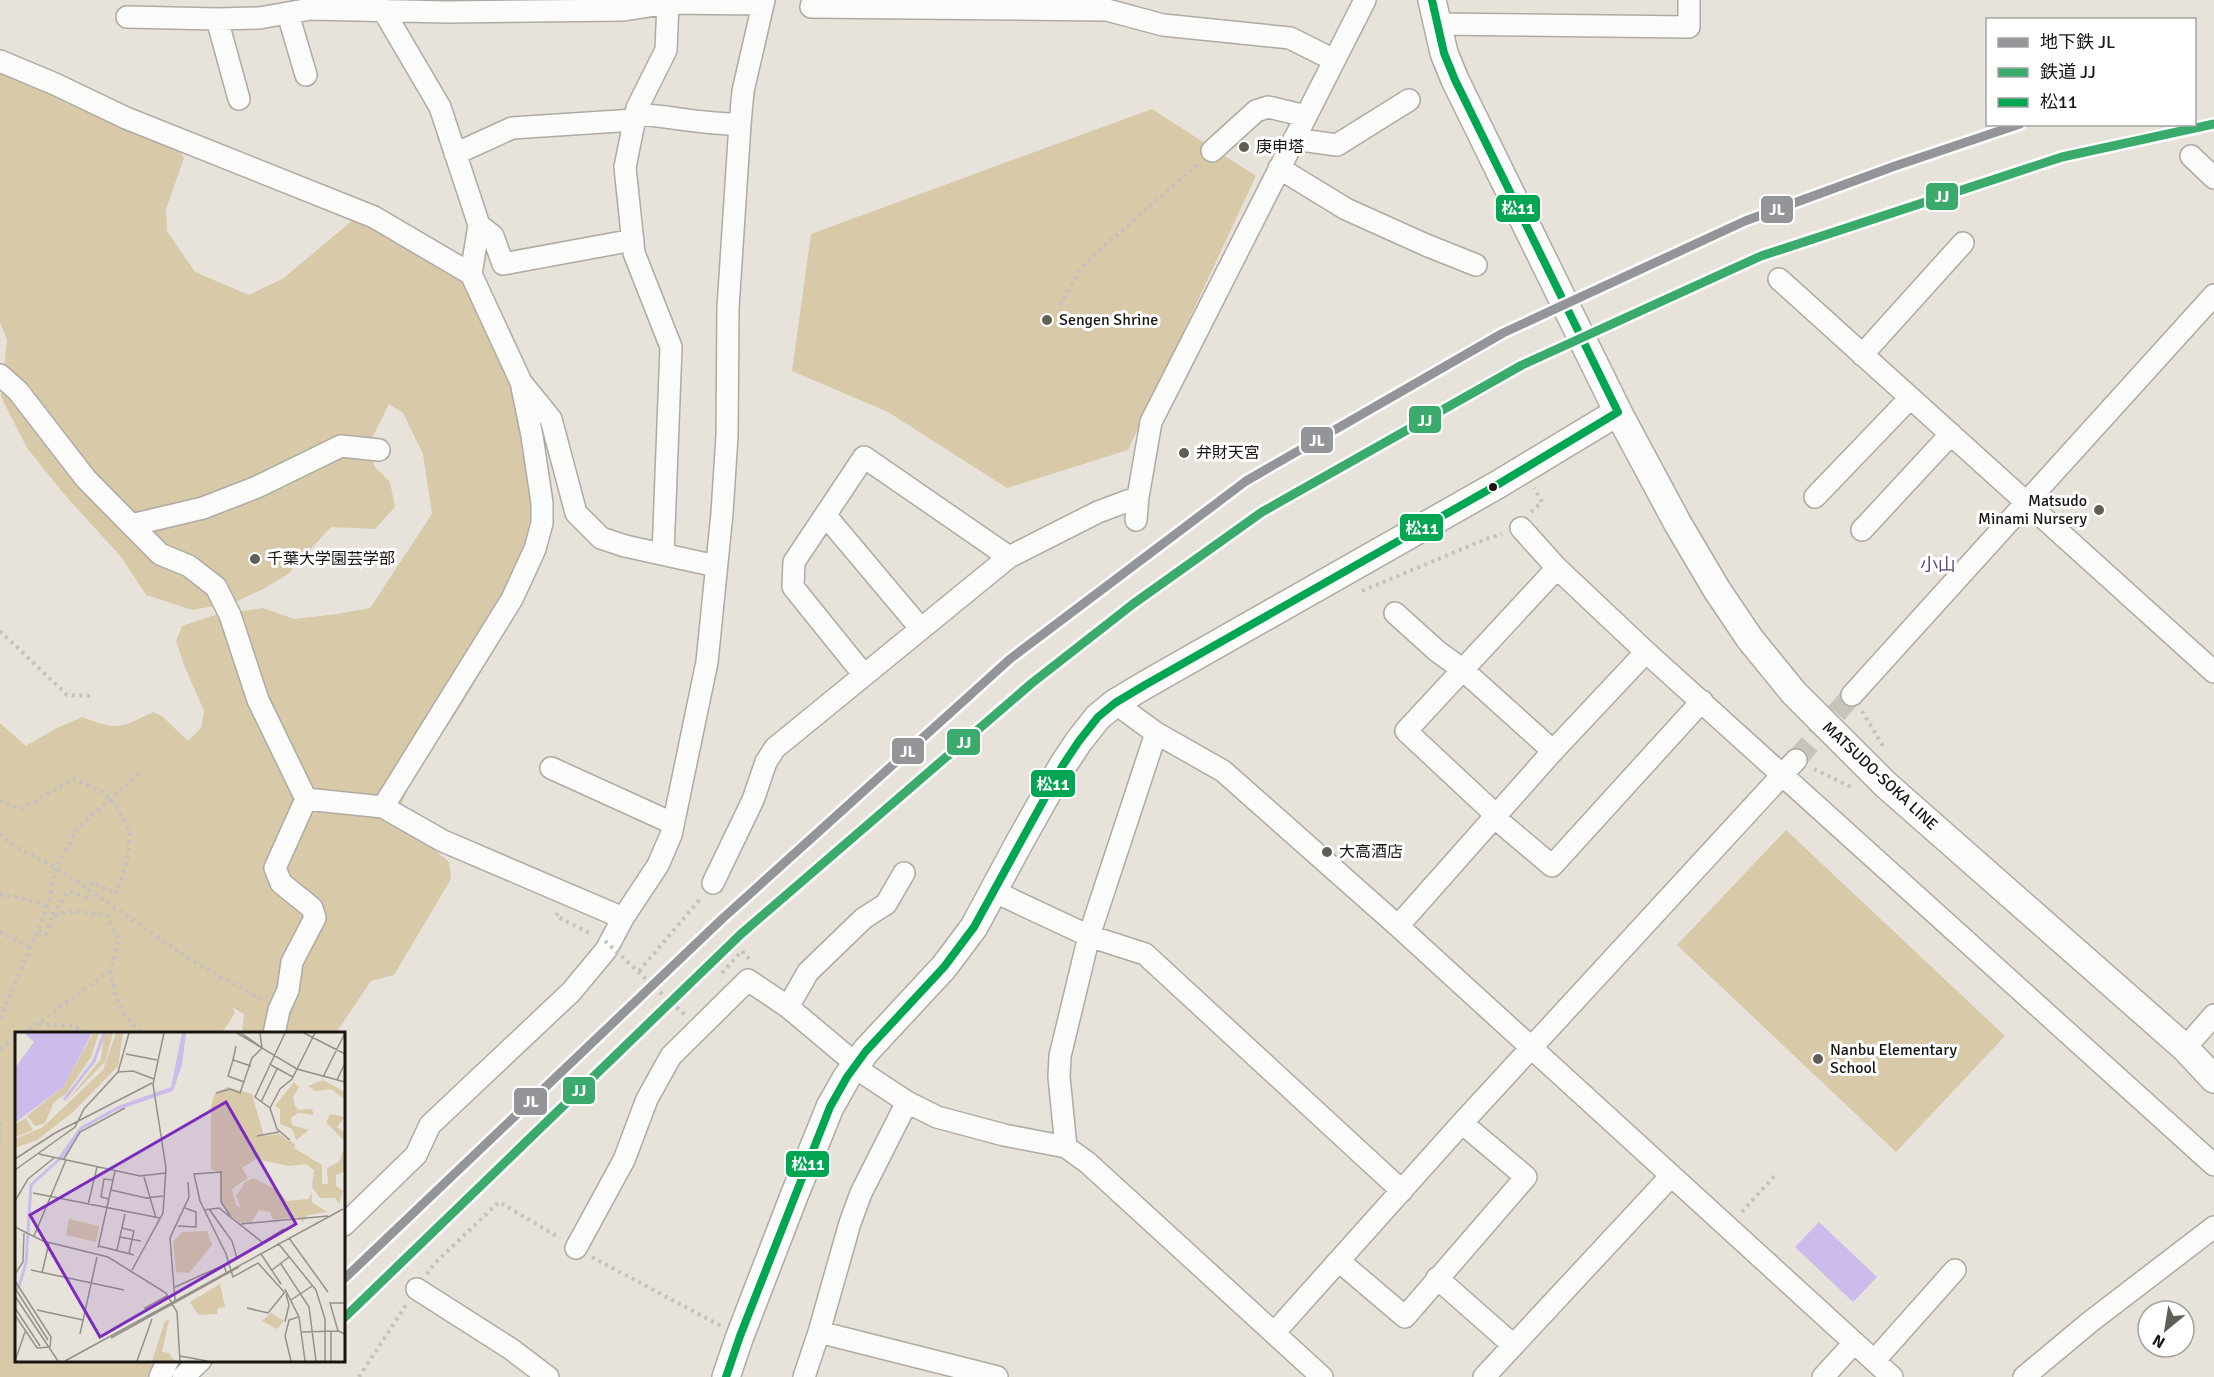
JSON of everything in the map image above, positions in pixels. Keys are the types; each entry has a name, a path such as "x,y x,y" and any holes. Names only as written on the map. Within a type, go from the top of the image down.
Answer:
{"main road":[{"name":"MATSUDO-SOKA LINE","path":"1434,12 1444,53 1455,80 1618,412 1678,524 1717,590 1750,639 1794,693 1885,784 2185,1048 2214,1079"},
{"path":"726,1377 777,1239 830,1107 855,1066 954,954 974,927 1063,765 1098,717 1115,704 1497,485 1618,412"}],"street":[{"path":"813,0 811,7 1107,10 1164,25 1290,38 1334,60"},
{"path":"1136,520 1138,495 1151,422 1365,0"},
{"path":"1434,12 1689,27 1689,0"},
{"path":"127,17 260,18 311,9 447,12 624,10 668,3 763,2 743,91 740,124 728,308 727,436 722,513 707,662 671,835 658,865 623,918 606,950 571,992 430,1125 416,1155 345,1224"},
{"path":"663,554 671,347 634,253 625,167 637,108 666,50 668,3"},
{"path":"383,10 440,107 479,225 471,274 521,382 542,502 542,523 535,549 512,599 383,807"},
{"path":"288,14 306,75"},
{"path":"217,19 239,99"},
{"path":"0,61 126,118 374,217 471,274"},
{"path":"1294,139 1337,144 1409,100"},
{"path":"1212,151 1256,111 1268,107 1306,116"},
{"path":"455,154 512,128 662,116 714,125 740,124"},
{"path":"2191,156 2214,178"},
{"path":"1279,168 1346,209 1476,265"},
{"path":"479,225 493,236 504,264 633,240"},
{"path":"1862,355 1963,243"},
{"path":"1779,279 2214,672"},
{"path":"1852,695 2214,296"},
{"path":"0,375 18,391 86,479 160,554 189,566 216,587 230,615 258,700 306,799"},
{"path":"521,382 551,419 576,513 601,538 625,546 716,566"},
{"path":"1815,497 1910,398"},
{"path":"1862,530 1951,434"},
{"path":"131,525 203,508 256,487 340,446 379,450"},
{"path":"864,675 793,587 794,562 864,457 1009,557"},
{"path":"713,884 751,816 766,762 775,748 1009,557 1098,512 1138,497 1138,495"},
{"path":"826,516 921,629"},
{"path":"1523,523 1557,568 1646,652 1702,701 1789,767 2214,1165"},
{"path":"1557,568 1406,731 1495,816 1552,866 1702,701"},
{"path":"1395,613 1437,651 1463,670 1553,751"},
{"path":"1398,926 1553,751 1646,652"},
{"path":"1115,704 1156,732 1223,771 1398,926 1892,1377"},
{"path":"1066,1147 1059,1077 1060,1056 1089,936 1156,732"},
{"path":"1275,1333 1462,1123 1789,767"},
{"path":"551,768 672,823"},
{"path":"306,799 383,807 443,841 623,918"},
{"path":"274,1032 279,1010 288,990 292,962 315,918 312,908 281,883 275,868 306,799"},
{"path":"788,1007 808,972 864,918 886,904 904,873"},
{"path":"993,891 1089,936 1145,954 1402,1191"},
{"path":"576,1248 624,1160 647,1099 671,1056 748,980 788,1007 855,1066 907,1102 937,1117 971,1127 1066,1147 1088,1163 1322,1377"},
{"path":"2185,1048 2214,1015"},
{"path":"804,1377 861,1193 907,1102"},
{"path":"1339,1261 1406,1317 1437,1278 1526,1178 1462,1123"},
{"path":"1484,1377 1670,1176"},
{"path":"2024,1377 2090,1322 2214,1227"},
{"path":"1874,1361 1955,1270"},
{"path":"1437,1278 1513,1346"},
{"path":"417,1289 511,1349 548,1377"},
{"path":"819,1332 960,1372 997,1377"},
{"path":"1823,1377 1854,1343"},
{"path":"160,1377 167,1362"},
{"path":"183,1377 199,1362"}],"path":[{"path":"1060,305 1084,263 1212,151"},
{"path":"1359,592 1523,523 1542,502 1531,482"},
{"path":"0,631 68,695 93,696"},
{"path":"1852,695 1883,746"},
{"path":"1789,767 1859,790"},
{"path":"0,1018 48,906 56,867 78,828 142,771"},
{"path":"0,800 21,810 74,779 106,794 129,830 128,859 116,894 92,882 86,897 69,891 52,916 46,934 38,930"},
{"path":"0,834 16,847 56,867 194,962 279,1010"},
{"path":"639,971 713,884"},
{"path":"0,895 17,897 48,906"},
{"path":"52,916 74,911 107,915 119,941 111,970 118,1005 141,1032"},
{"path":"0,933 30,948"},
{"path":"605,941 686,1016"},
{"path":"26,1032 111,970"},
{"path":"38,1024 71,1026 85,1032"},
{"path":"0,1049 15,1039"},
{"path":"0,1122 0,1140"},
{"path":"1727,1228 1776,1173"},
{"path":"359,1377 434,1264 499,1202 576,1248 740,1336"}],"shaded area":[{"name":"千葉大学園芸学部","path":"0,69 177,146 184,158 166,209 167,231 195,272 249,295 284,278 354,219 383,228 470,284 490,343 525,416 541,543 512,620 457,712 412,777 402,803 401,822 449,862 451,879 394,975 371,981 337,1032 242,1032 244,1014 232,1007 235,1013 223,1032 15,1032 15,1362 166,1362 159,1377 0,1377 0,723 26,746 82,717 119,726 153,712 162,716 188,741 201,728 204,711 176,641 182,626 215,615 263,608 294,619 370,608 432,514 423,454 403,413 389,404 372,438 374,466 390,482 395,507 375,529 331,527 288,574 265,588 235,602 192,610 146,595 122,558 64,494 27,448 1,397 7,340 0,322"},
{"path":"1152,109 1256,176 1128,450 1007,488 888,412 792,371 811,234"},
{"path":"1786,830 2005,1036 1896,1152 1677,945"},
{"path":"1819,1222 1877,1277 1853,1302 1795,1247"}],"tunnel":[{"path":"1796,760 1852,695"}],"metro line":[{"name":"JL","path":"345,1278 722,919 1010,659 1246,481 1503,333 1745,221 1895,166 2014,126"}],"rail line":[{"name":"JJ","path":"345,1317 741,934 1032,683 1133,604 1262,512 1522,365 1761,256 2062,157 2214,124"}],"transit line":[{"name":"松11","path":"1432,0 1444,53 1455,80 1618,412"},
{"name":"松11","path":"726,1377 830,1107 847,1077 866,1051 944,967 974,927 1063,765 1098,717 1115,703 1145,685 1497,485 1618,412"}],"place":[{"name":"庚申塔","path":"1244,147"},
{"name":"Sengen Shrine","path":"1047,320"},
{"name":"弁財天宮","path":"1184,453"},
{"name":"Matsudo Minami Nursery","path":"2099,510"},
{"name":"千葉大学園芸学部","path":"255,559"},
{"name":"大高酒店","path":"1327,852"},
{"name":"Nanbu Elementary School","path":"1818,1059"}],"district":[{"name":"小山","path":"1938,565"}]}
